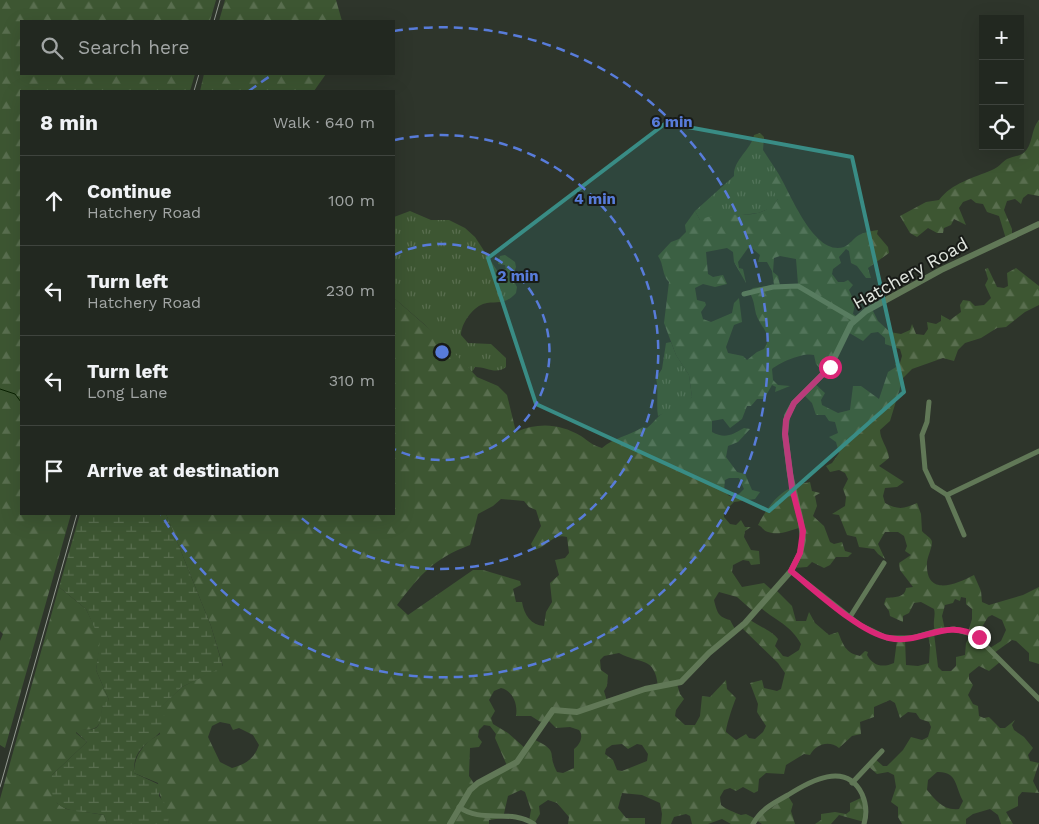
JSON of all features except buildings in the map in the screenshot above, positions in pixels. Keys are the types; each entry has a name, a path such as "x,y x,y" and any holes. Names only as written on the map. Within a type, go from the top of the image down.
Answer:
{"street":[{"name":"Hatchery Road","path":"450,824 458,807 474,786 517,762 553,710 577,712 645,689 681,682 709,653 745,623 791,571 800,553 803,531 791,481 785,434 787,416 794,403 830,367 854,319 941,270 1039,224"},
{"path":"744,294 773,287 798,286 854,319"},
{"path":"929,402 927,422 922,435 925,469 933,486 948,495 964,535"},
{"path":"948,495 1039,451"},
{"path":"850,617 884,562"},
{"path":"791,571 850,617 870,630 892,639 912,638 945,629 958,629 972,633 982,640 1039,699"},
{"path":"852,782 882,751"},
{"path":"753,824 759,814 766,808 821,777 838,776 852,782 864,798 866,817 864,824"},
{"path":"458,807 472,818 519,819 534,824"}],"highlighted area":[{"path":"666,123 852,157 904,392 769,511 536,404 488,258"}],"green space":[{"path":"0,0 216,0 210,20 20,20 20,75 195,75 190,90 20,90 20,515 71,515 5,748 0,745 0,641 3,634 0,631"},
{"path":"225,0 336,0 342,20 219,20"},
{"path":"204,75 325,75 315,90 200,90"},
{"path":"1039,120 1039,196 1028,194 1023,198 1021,204 1015,199 1007,201 1004,210 1012,229 1012,237 1006,239 999,216 987,212 983,204 976,203 971,199 963,202 959,208 966,225 954,219 951,225 944,228 943,233 937,233 928,228 917,237 910,233 900,216 926,202 939,200 956,185 994,169 1007,159 1022,154 1028,147 1034,128"},
{"path":"760,133 764,137 763,150 778,173 778,199 771,208 758,213 700,220 695,211 734,176 736,165 754,135"},
{"path":"778,173 804,221 823,242 833,247 844,247 859,235 878,230 877,234 888,247 889,253 868,268 871,278 866,278 857,266 851,263 849,251 846,249 839,257 841,263 833,269 832,274 838,282 848,280 853,285 849,290 855,303 853,314 856,316 872,309 878,321 890,332 901,334 910,330 912,324 916,334 924,335 928,329 927,322 936,324 941,321 941,315 950,320 961,312 960,305 963,300 970,301 975,306 984,305 991,298 985,285 988,279 985,269 988,268 997,287 1004,288 1008,286 1007,273 1016,268 1039,286 1039,305 1025,312 1006,327 997,328 981,338 965,343 958,350 954,361 943,358 912,369 903,378 890,421 880,430 889,458 879,466 904,482 897,487 885,488 883,496 885,503 901,508 917,503 921,514 922,531 932,542 927,562 931,580 936,584 950,585 974,575 981,591 982,602 989,605 1023,595 1039,587 1039,664 1029,661 1029,653 1016,641 1012,640 994,653 1000,662 989,671 979,666 969,674 969,679 973,685 968,695 973,704 978,706 979,716 989,717 1000,728 1005,728 1015,720 1012,725 1014,730 1024,737 1033,748 1028,755 1030,761 1039,763 1033,781 1039,793 1022,792 1018,797 1018,806 1006,812 1013,824 1001,824 998,815 990,809 973,814 966,819 966,824 902,824 898,817 898,807 891,802 896,787 894,775 888,772 877,774 868,766 874,758 883,766 887,766 903,750 911,737 922,740 928,737 931,727 929,722 920,719 916,713 908,712 900,718 895,703 890,700 874,707 874,717 860,722 861,734 852,736 839,748 831,744 823,744 810,755 804,754 786,765 784,774 766,773 759,779 758,791 754,793 743,787 736,791 730,788 724,790 720,797 721,805 741,815 746,814 756,819 788,796 793,804 791,811 795,824 762,824 756,820 754,824 731,824 722,819 708,824 692,824 690,816 686,814 674,817 671,824 661,824 660,803 642,795 622,793 618,808 626,818 645,818 645,824 568,824 569,817 557,803 548,800 539,806 540,814 534,824 529,821 531,810 525,792 521,790 508,796 503,818 489,820 489,824 169,824 158,783 134,773 138,754 145,745 160,734 154,713 182,687 223,666 211,626 166,515 395,515 395,299 442,340 477,377 498,386 507,395 516,432 541,426 557,427 573,432 602,448 612,441 643,427 647,428 663,413 692,397 689,375 676,355 664,323 669,282 665,277 658,256 671,242 679,239 686,232 685,225 695,211 700,220 710,216 752,214 770,207 778,199 767,180","holes":["727,248 733,252 734,262 746,283 743,269 739,268 738,262 748,248 753,249 760,255 758,262 767,262 772,271 774,285 753,288 749,292 758,319 768,339 764,349 747,360 743,356 728,353 726,347 734,325 742,322 739,298 734,303 732,313 711,322 703,319 701,312 706,305 705,302 697,300 695,288 703,284 715,287 727,284 723,275 713,277 708,274 706,252","780,256 796,259 798,284 780,285 778,276 773,272 774,258","846,331 863,341 871,333 878,332 885,338 885,344 900,349 902,356 900,363 895,364 896,367 888,372 879,399 861,386 853,386 850,410 838,413 822,405 821,400 825,393 814,383 804,395 812,403 816,415 825,415 829,421 835,422 838,433 829,437 836,442 839,453 832,463 826,466 830,472 839,470 845,473 848,479 843,489 846,497 845,506 832,514 839,515 847,535 856,537 859,547 874,549 885,559 878,544 885,532 898,532 904,536 907,546 905,551 911,555 899,563 900,570 913,587 906,588 904,594 886,598 884,604 890,616 903,622 903,616 909,613 914,603 921,602 934,609 935,631 945,630 942,616 945,605 953,603 955,599 960,601 961,597 966,598 966,604 972,609 972,619 968,632 971,634 966,643 965,655 956,657 956,666 951,671 942,671 938,667 934,633 928,635 930,645 929,663 918,666 906,665 905,639 897,640 894,663 886,665 875,664 869,659 868,652 865,651 860,656 851,653 845,647 838,632 829,635 815,623 809,612 806,621 796,621 792,606 775,589 773,591 764,583 742,587 732,572 733,565 743,560 749,561 751,565 760,564 759,551 751,550 744,537 745,531 751,527 745,527 741,520 736,525 730,524 724,517 724,512 734,502 755,499 760,492 752,490 745,474 737,472 726,457 728,446 738,442 750,429 744,428 725,436 712,432 712,421 723,419 730,428 742,419 747,406 751,406 757,399 764,399 772,385 776,387 775,392 790,386 778,385 773,380 772,369 781,363 792,358 810,354 814,355 816,364 824,373","739,478 744,489 736,497 729,496 724,490 725,480","501,499 524,501 529,507 536,510 541,526 531,544 534,550 557,537 567,537 569,553 565,558 555,560 559,575 550,583 552,602 546,612 544,626 535,624 526,615 522,602 516,602 513,589 521,585 520,581 483,570 473,570 408,615 397,605 421,576 437,562 457,550 470,545 478,514","719,592 737,597 754,612 760,607 787,627 801,644 799,650 788,657 783,656 775,646 778,639 769,631 749,619 743,629 778,663 785,673 781,689 777,691 764,688 762,680 750,683 758,704 757,712 766,726 763,732 755,739 749,738 746,734 736,740 726,732 736,698 727,689 726,680 710,697 702,696 700,716 695,725 685,725 675,716 676,710 684,699 680,694 677,684 735,629 730,620 720,616 714,600","992,615 1002,620 1006,630 1001,641 990,648 977,635 988,617","619,653 645,662 654,670 658,687 607,701 604,691 607,686 608,675 601,670 600,660 604,656","501,688 512,695 516,707 516,716 531,716 542,723 547,719 556,728 570,727 579,730 581,738 580,743 574,749 574,768 563,773 557,772 550,750 542,743 533,739 526,749 508,733 493,724 491,718 495,711 489,700 494,691","220,722 230,724 233,730 239,728 253,735 259,745 255,754 249,760 232,768 220,762 208,737 212,726","484,725 490,726 496,734 495,738 508,768 475,785 469,776 470,748 479,747 482,742 478,737 479,730","622,744 628,749 637,744 642,745 648,754 647,761 622,771 617,770 613,760 605,754 606,749 612,745","937,772 944,772 954,780 963,801 959,809 944,807 927,790 928,780"]},
{"path":"410,211 431,220 449,220 465,228 475,237 498,272 506,269 505,265 498,264 500,256 505,255 515,262 516,267 512,278 517,287 516,293 503,302 479,306 468,317 461,331 461,335 468,343 491,344 506,358 506,367 495,371 475,367 472,372 424,324 395,299 395,217"},
{"path":"671,342 676,355 689,375 692,397 688,402 658,416 656,378 662,369 666,343"},
{"path":"810,482 812,491 820,493 815,496 817,506 813,516 824,526 830,542 834,544 842,542 845,551 852,553 848,557 836,557 830,565 824,568 812,562 807,567 794,568 802,527 785,532 772,533 758,525 767,509 778,496 792,487"},
{"path":"80,515 166,515 211,626 223,667 182,687 155,713 165,716 167,719 164,727 142,748 135,762 134,773 160,785 159,796 166,805 169,824 107,824 104,815 64,808 54,798 52,775 87,742 75,731 77,728 96,728 99,725 103,704 109,700 96,670 100,640 86,609 59,587"},
{"path":"59,587 86,609 101,640 96,670 109,700 102,707 101,719 97,727 89,730 77,729 76,733 87,742 52,775 57,803 66,809 104,815 107,824 0,824 0,799"},
{"path":"863,797 864,822 839,815 831,824 815,824 821,820 821,814 835,812 846,814 850,811 850,803"}],"waterway":[{"path":"0,389 15,394 20,401"}],"railway":[{"path":"214,20 220,0"},
{"path":"194,90 199,75"},
{"path":"0,787 77,515"}],"route":[{"path":"830,367 794,403 786,420 785,434 792,488 803,531 800,553 791,571 860,625 887,638 912,638 945,629 963,630 979,637"}]}
